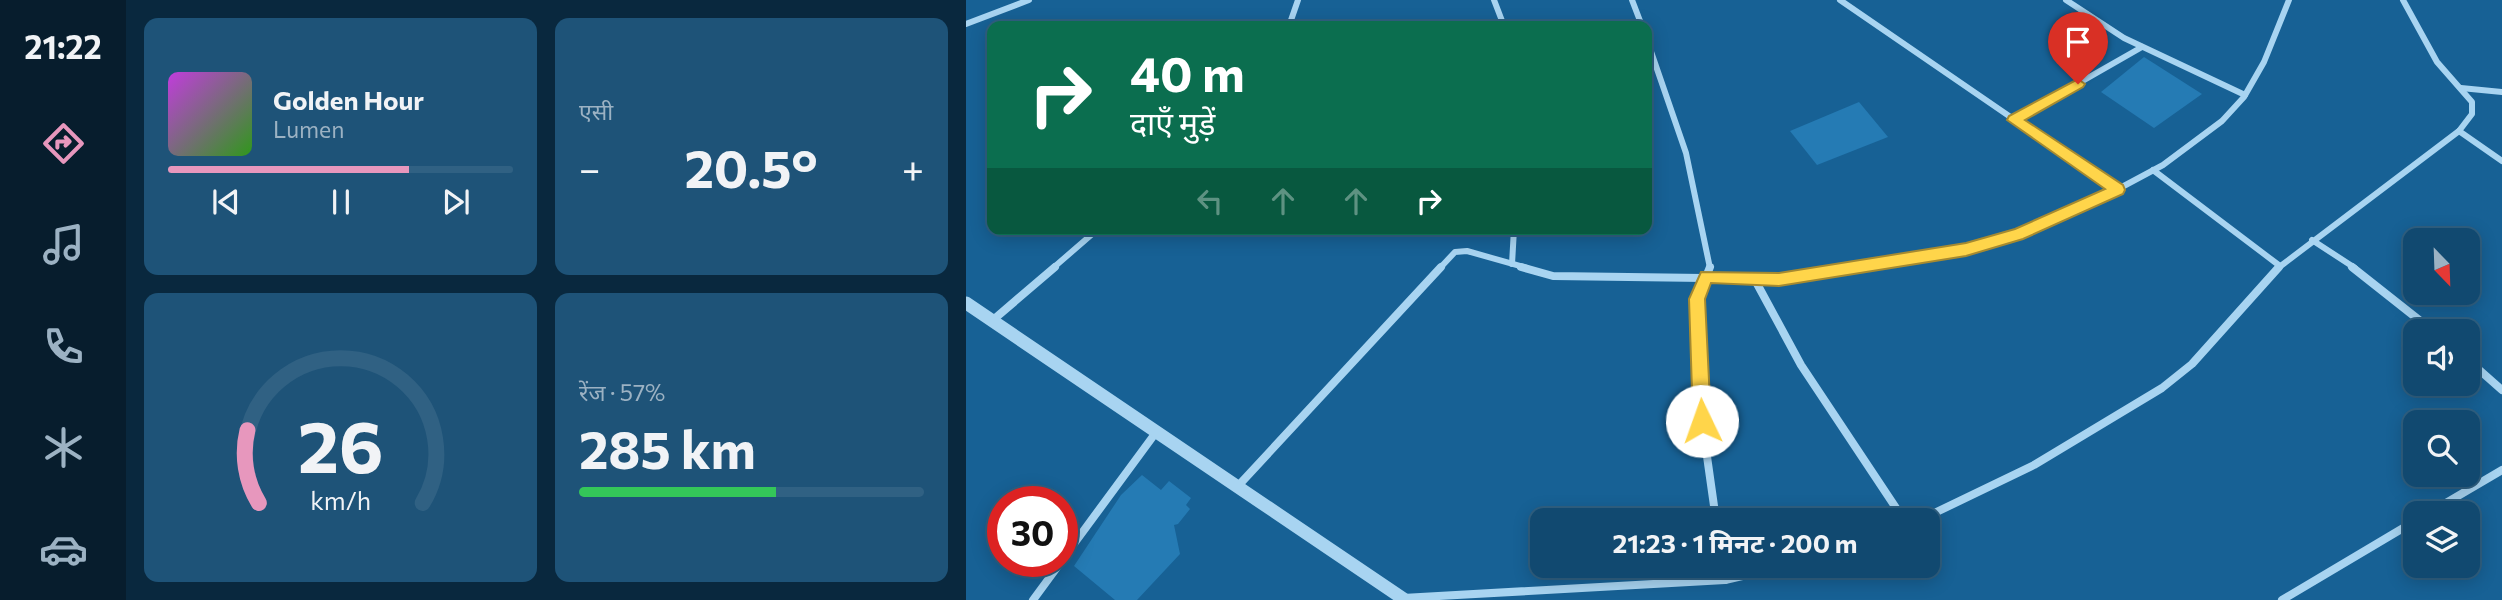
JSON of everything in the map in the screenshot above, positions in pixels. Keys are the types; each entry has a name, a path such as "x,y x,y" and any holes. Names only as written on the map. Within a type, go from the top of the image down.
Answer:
{"street":[{"path":"966,24 1029,0"},
{"path":"1291,21 1298,0"},
{"path":"1494,0 1502,21"},
{"path":"1632,0 1640,21"},
{"path":"1840,0 2117,190"},
{"path":"2066,0 2142,47 2245,95"},
{"path":"1238,486 1455,252 1467,251 1565,277 1706,276 1755,280 1779,279 1992,244 2117,190 2191,146 2234,109 2245,95 2264,62 2289,0"},
{"path":"1940,510 2034,465 2162,388 2192,364 2280,266 2459,131 2474,109 2472,102 2426,45 2403,0"},
{"path":"2014,120 2142,47"},
{"path":"1652,54 1686,153 1708,247 1710,268 1697,299 1702,421 1714,508"},
{"path":"2460,88 2502,92"},
{"path":"2459,131 2502,161"},
{"path":"2153,170 2280,266"},
{"path":"993,320 1090,235"},
{"path":"1512,264 1514,235"},
{"path":"2312,240 2372,281 2418,319"},
{"path":"1755,280 1813,386 1896,508"},
{"path":"966,303 1403,599 1734,578"},
{"path":"2480,371 2502,390"},
{"path":"1078,539 1158,431"},
{"path":"2449,501 2502,470"},
{"path":"2282,600 2403,528"},
{"path":"1033,600 1050,577"}],"building":[{"path":"2144,57 2202,94 2154,128 2101,92"},
{"path":"1859,102 1888,137 1817,165 1790,131"},
{"path":"1142,475 1161,490 1169,481 1191,498 1186,505 1190,509 1178,524 1174,525 1180,554 1137,600 1115,600 1078,569 1078,560 1121,495"}],"route":[{"path":"1702,421 1697,299 1706,276 1779,279 1992,244 2117,190 2014,120 2078,84"}]}
